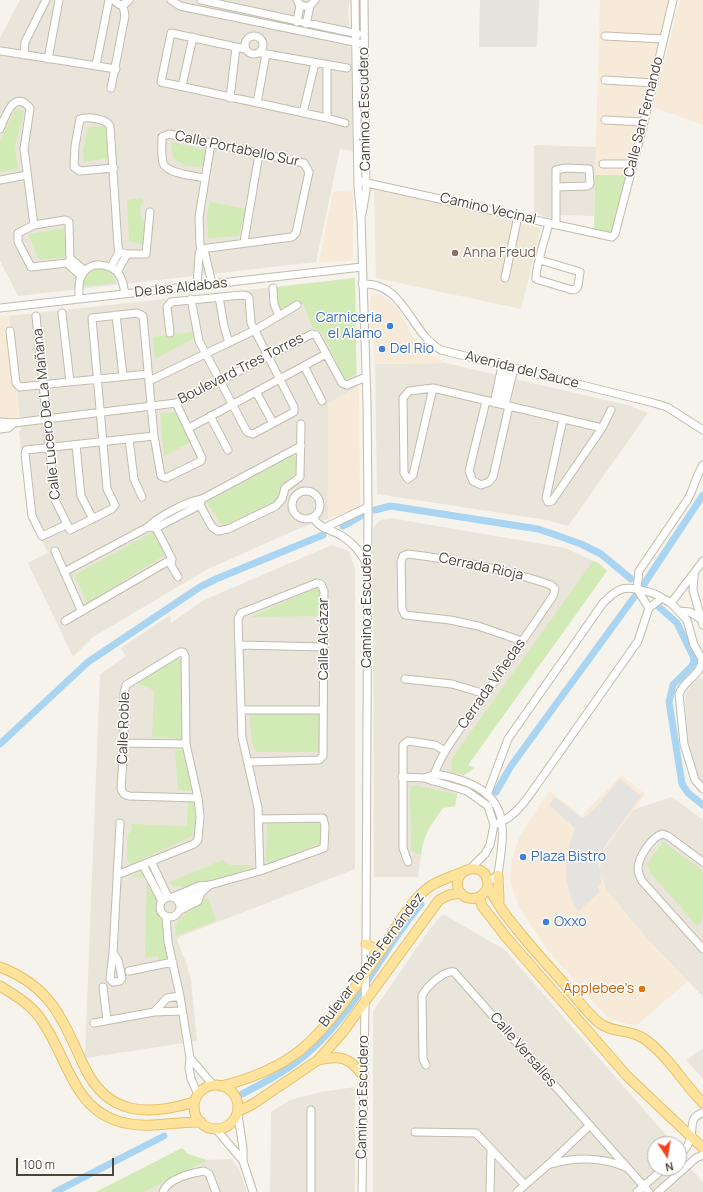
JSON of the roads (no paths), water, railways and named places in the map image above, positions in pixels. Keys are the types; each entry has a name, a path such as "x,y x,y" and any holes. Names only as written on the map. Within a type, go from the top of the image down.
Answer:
{"main road":[{"path":"488,884 486,891 479,898 469,898 461,893 458,885 460,876 467,870 480,870 484,874 500,906 516,929 595,1018 608,1028 633,1034 650,1044 703,1103"},
{"name":"Bulevar Tomás Fernández","path":"217,1085 266,1071 294,1054 331,1017 365,977 415,901 432,885 467,870"},
{"path":"498,875 497,889 500,906"},
{"name":"Bulevar Tomás Fernández","path":"238,1113 318,1060 342,1033 365,998 439,900 448,895 461,893"},
{"path":"479,898 482,906 506,937 627,1076 703,1148"},
{"path":"366,944 375,948 387,942"},
{"path":"0,967 26,980 40,991 53,1006 67,1029 93,1083 111,1100 127,1108 150,1111 179,1107 196,1098 205,1088 217,1085 234,1094 238,1113 228,1125 216,1129 210,1128 196,1117 196,1098"},
{"path":"0,986 26,1003 43,1022 82,1096 100,1113 126,1124 162,1125 201,1122"},
{"path":"318,1060 332,1057 345,1059 356,1066 363,1076"}],"street":[{"path":"24,55 26,42 46,0"},
{"path":"48,59 59,0"},
{"path":"96,65 108,0 117,4 126,2 116,69 111,88"},
{"path":"171,0 177,5 187,3 260,22 364,44"},
{"path":"201,0 301,23 364,35"},
{"path":"299,31 301,23 315,0"},
{"name":"Camino a Escudero","path":"355,0 358,181 361,218 366,377 368,507 366,944 362,1192"},
{"name":"Camino a Escudero","path":"361,218 366,182 364,0"},
{"name":"Calle San Fernando","path":"615,234 654,83 673,0"},
{"path":"301,23 299,3 310,6"},
{"path":"257,36 261,13"},
{"path":"345,123 163,83 160,79 170,35 173,32 245,48 250,54 263,53 347,68"},
{"path":"245,48 246,41 257,36"},
{"path":"257,36 263,42 257,103"},
{"path":"605,36 663,39"},
{"path":"182,86 193,37"},
{"path":"230,98 236,47"},
{"path":"1,51 116,69"},
{"path":"304,113 315,63"},
{"path":"327,65 327,118"},
{"path":"605,80 654,83"},
{"path":"0,129 12,104 24,102 30,108 24,149 34,225"},
{"path":"114,168 80,171 74,167 75,146 79,120 85,117 106,121 110,126 114,168 119,252 114,269"},
{"path":"605,120 644,122"},
{"name":"Calle Portabello Sur","path":"205,178 176,173 165,166 163,160 162,137 169,134 304,163 309,172 295,234 287,238 244,242"},
{"path":"197,286 199,254 201,249 199,217 211,143"},
{"path":"201,249 244,242 259,154"},
{"path":"603,164 632,164"},
{"path":"540,260 580,272 576,289 572,290 536,279 540,260 552,224 556,187 556,170 566,168 589,169 590,184 587,186 556,187"},
{"path":"0,180 27,175"},
{"name":"Camino Vecinal","path":"358,181 518,216 609,238 612,238 615,234"},
{"path":"119,252 127,254 146,253 150,212"},
{"path":"505,278 518,216"},
{"path":"67,262 69,222 65,220 34,225 20,230 17,234 18,242 30,267 67,262 83,274"},
{"path":"201,249 205,254 212,284"},
{"path":"114,269 127,254"},
{"path":"79,299 83,274 91,267 101,265 114,269 122,279 125,294"},
{"name":"De las Aldabas","path":"0,308 362,268"},
{"name":"Avenida del Sauce","path":"362,284 374,283 391,293 435,347 446,352 650,402 667,408 703,430"},
{"path":"273,288 274,304 279,316"},
{"path":"170,333 168,304 192,300 245,295 248,298 252,323 255,330 294,407 291,413 253,434 247,432 232,405 221,380 199,341 192,300"},
{"path":"219,297 224,326 229,343"},
{"path":"149,381 206,355 255,330 297,306"},
{"path":"62,313 70,382"},
{"path":"154,436 102,442 29,449 25,452 32,516 42,536 66,525 70,530 73,529 112,509 114,506 107,489 102,442 99,412 91,319 93,316 137,313 143,316 154,436 161,476 168,478 202,460 201,454 176,403"},
{"path":"116,315 123,376"},
{"name":"Calle Lucero De La Mañana","path":"36,316 55,500 66,525"},
{"path":"10,331 17,386 20,387 148,374"},
{"name":"Boulevard Tres Torres","path":"0,422 14,423 99,412 151,408 176,403 309,335 316,335 326,354"},
{"path":"188,428 326,354 344,385 366,377"},
{"path":"304,366 322,401"},
{"path":"486,401 469,471 473,481 481,485 489,482 493,477 508,367"},
{"path":"502,405 508,367"},
{"path":"433,388 413,475 408,479 404,473 403,398 409,391 433,388 602,428"},
{"path":"256,392 273,423"},
{"path":"563,419 546,498 548,502 552,501 602,428 611,410"},
{"path":"210,416 228,450"},
{"path":"0,429 8,428 14,423"},
{"path":"201,502 212,527 218,531 224,531 273,508 283,497 285,488 294,483 301,474 301,424"},
{"path":"129,439 134,479 142,497"},
{"path":"76,444 81,496 93,519"},
{"path":"148,527 156,528 301,446"},
{"path":"649,608 637,588 639,571 688,499 703,465"},
{"path":"294,483 299,493"},
{"path":"308,491 317,496 320,505 313,517 299,517 293,510 293,500 299,493 308,491"},
{"path":"283,497 293,500"},
{"path":"64,572 148,527 154,521 194,500 201,502"},
{"path":"324,528 368,507"},
{"path":"313,517 318,525 351,542 359,550 367,563"},
{"path":"156,528 172,559 171,564 178,577"},
{"path":"54,551 81,610"},
{"name":"Cerrada Rioja","path":"522,641 478,626 450,620 405,615 402,608 401,562 404,556 408,554 481,564 543,582 551,585 555,590"},
{"path":"65,621 81,610 172,559"},
{"path":"671,604 694,576 703,561"},
{"path":"694,576 693,590 702,622"},
{"name":"Calle Alcázar","path":"248,762 321,758 324,754 324,591 321,584 317,583 241,613 237,622 242,737 248,762 255,791 259,819 260,871"},
{"path":"487,795 508,739 603,603 613,593 624,588 637,588 656,594 671,604 687,620 694,645 702,659 699,670 682,687 679,694 684,744 694,780 703,789"},
{"name":"Cerrada Viñedas","path":"432,781 434,773 446,751 553,596 555,590"},
{"path":"494,824 502,822 519,809 638,641 649,608 662,598"},
{"path":"679,611 690,612 702,622"},
{"path":"239,646 324,647"},
{"name":"Calle Roble","path":"186,744 185,656 183,652 178,653 126,685 124,693 124,743 121,789 124,794 129,796 198,798"},
{"path":"405,679 452,684 485,694"},
{"path":"242,710 323,710"},
{"path":"408,862 403,848 402,747 404,742 408,741 435,745 446,751"},
{"path":"117,875 197,842 200,816 198,798 186,744 124,743"},
{"path":"424,778 434,773 472,784 487,795 498,810 502,822 503,844 498,875 488,884"},
{"path":"402,777 424,778 467,791 488,806 494,824 490,845 486,854 467,870"},
{"path":"467,791 472,784"},
{"path":"196,1098 189,1068 190,1058 180,996 168,942 166,916 161,911 167,898 199,886 210,885 260,871 324,848 325,826 324,819 320,817 259,819"},
{"path":"113,953 120,822"},
{"path":"703,862 668,836 662,834 655,838 642,854 638,864 638,872 642,880 703,948"},
{"path":"151,861 167,898"},
{"path":"143,865 167,898 179,906"},
{"path":"166,916 173,916 179,906 198,901 201,893 210,885"},
{"path":"129,971 173,962"},
{"name":"Calle Versalles","path":"426,1065 423,1059 423,994 446,972 451,971 457,974 589,1126 646,1189"},
{"path":"103,987 107,1020"},
{"path":"154,1012 167,998 171,996 180,996"},
{"path":"94,1023 154,1012 182,1011"},
{"path":"190,1058 217,1085"},
{"path":"311,1110 311,1192"},
{"path":"238,1113 243,1148 243,1161 254,1192"},
{"path":"687,1146 691,1136 692,1122 697,1115 703,1113"},
{"name":"Calle Versalles","path":"517,1192 589,1126"},
{"path":"216,1129 243,1161"},
{"path":"415,1132 472,1132 480,1136 525,1185"},
{"path":"490,1192 491,1149"},
{"path":"687,1166 703,1155"},
{"name":"Calle Versalles","path":"549,1164 570,1159 590,1159 609,1162 627,1168"},
{"path":"687,1160 690,1163"},
{"path":"163,1192 171,1182 204,1171 208,1174 216,1192"},
{"path":"637,1192 646,1189 658,1176"},
{"path":"658,1192 675,1176"}],"waterway":[{"path":"644,584 703,495"},
{"path":"375,510 391,506 538,529 581,544 601,554 631,579"},
{"path":"343,526 363,515"},
{"path":"0,744 88,662 200,587 323,535"},
{"path":"496,792 511,766 635,596"},
{"path":"659,607 677,623 693,656 694,662 691,667 673,685 669,702 682,784 688,793 703,805"},
{"path":"242,1094 277,1075 293,1064 309,1052 326,1036 355,1000 393,941 421,904"},
{"path":"55,1192 164,1136"}],"place":[{"name":"Anna Freud","path":"455,253"},
{"name":"Carniceria el Alamo","path":"390,326"},
{"name":"Del Rio","path":"382,349"},
{"name":"Plaza Bistro","path":"523,857"},
{"name":"Oxxo","path":"546,922"},
{"name":"Applebee's","path":"642,989"}]}
